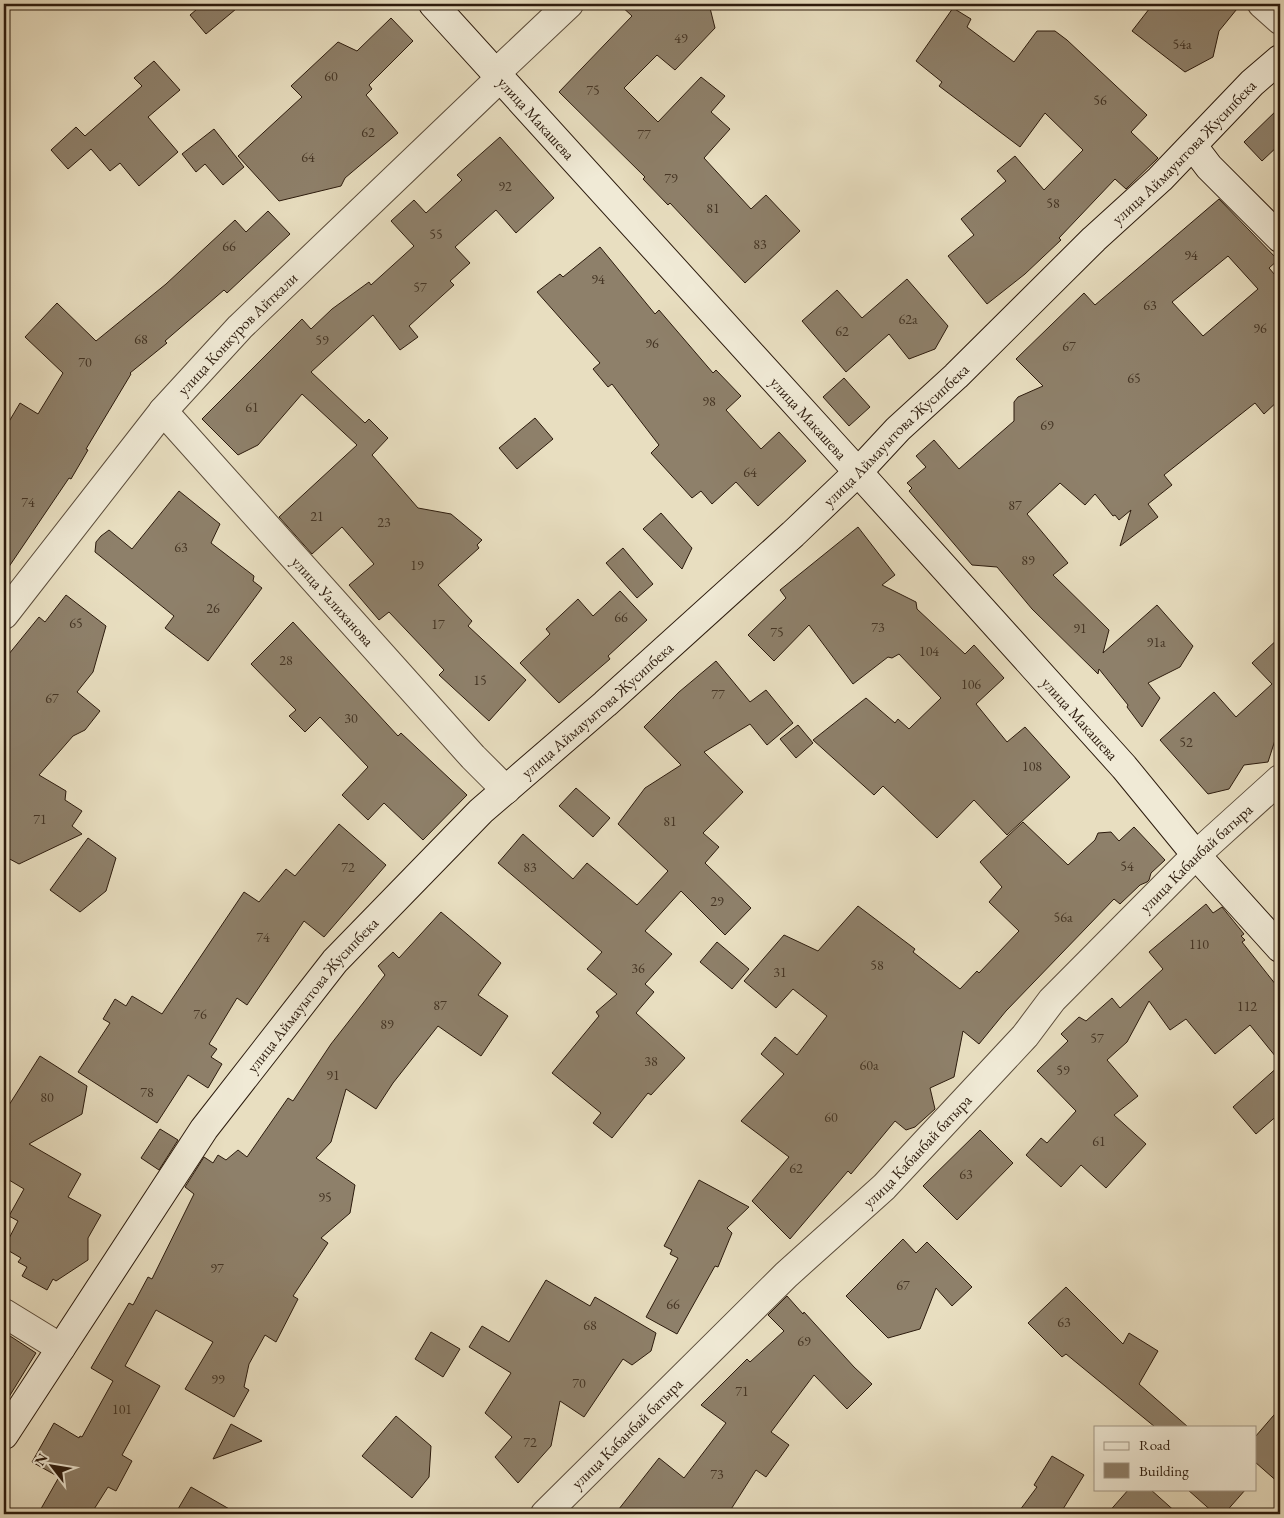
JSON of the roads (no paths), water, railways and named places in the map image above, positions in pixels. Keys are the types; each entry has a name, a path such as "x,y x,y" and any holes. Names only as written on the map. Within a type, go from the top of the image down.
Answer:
{"street":[{"name":"улица Макашева","path":"433,4 1124,767 1196,855 1280,948"},
{"name":"улица Конкуров Айткали","path":"4,615 163,411 246,322 569,4"},
{"path":"1262,4 1280,20"},
{"name":"улица Аймауытова Жусипбека","path":"4,1435 204,1129 335,961 481,811 612,697 793,534 858,472 898,429 956,376 1088,245 1160,179 1252,83 1280,59"},
{"path":"1193,146 1209,167 1280,238"},
{"name":"улица Уалиханова","path":"163,411 474,757 506,790"},
{"name":"улица Кабанбай батыра","path":"545,1514 786,1275 884,1187 1025,1036 1052,1000 1196,855 1280,779"},
{"path":"4,1313 61,1348"}]}
